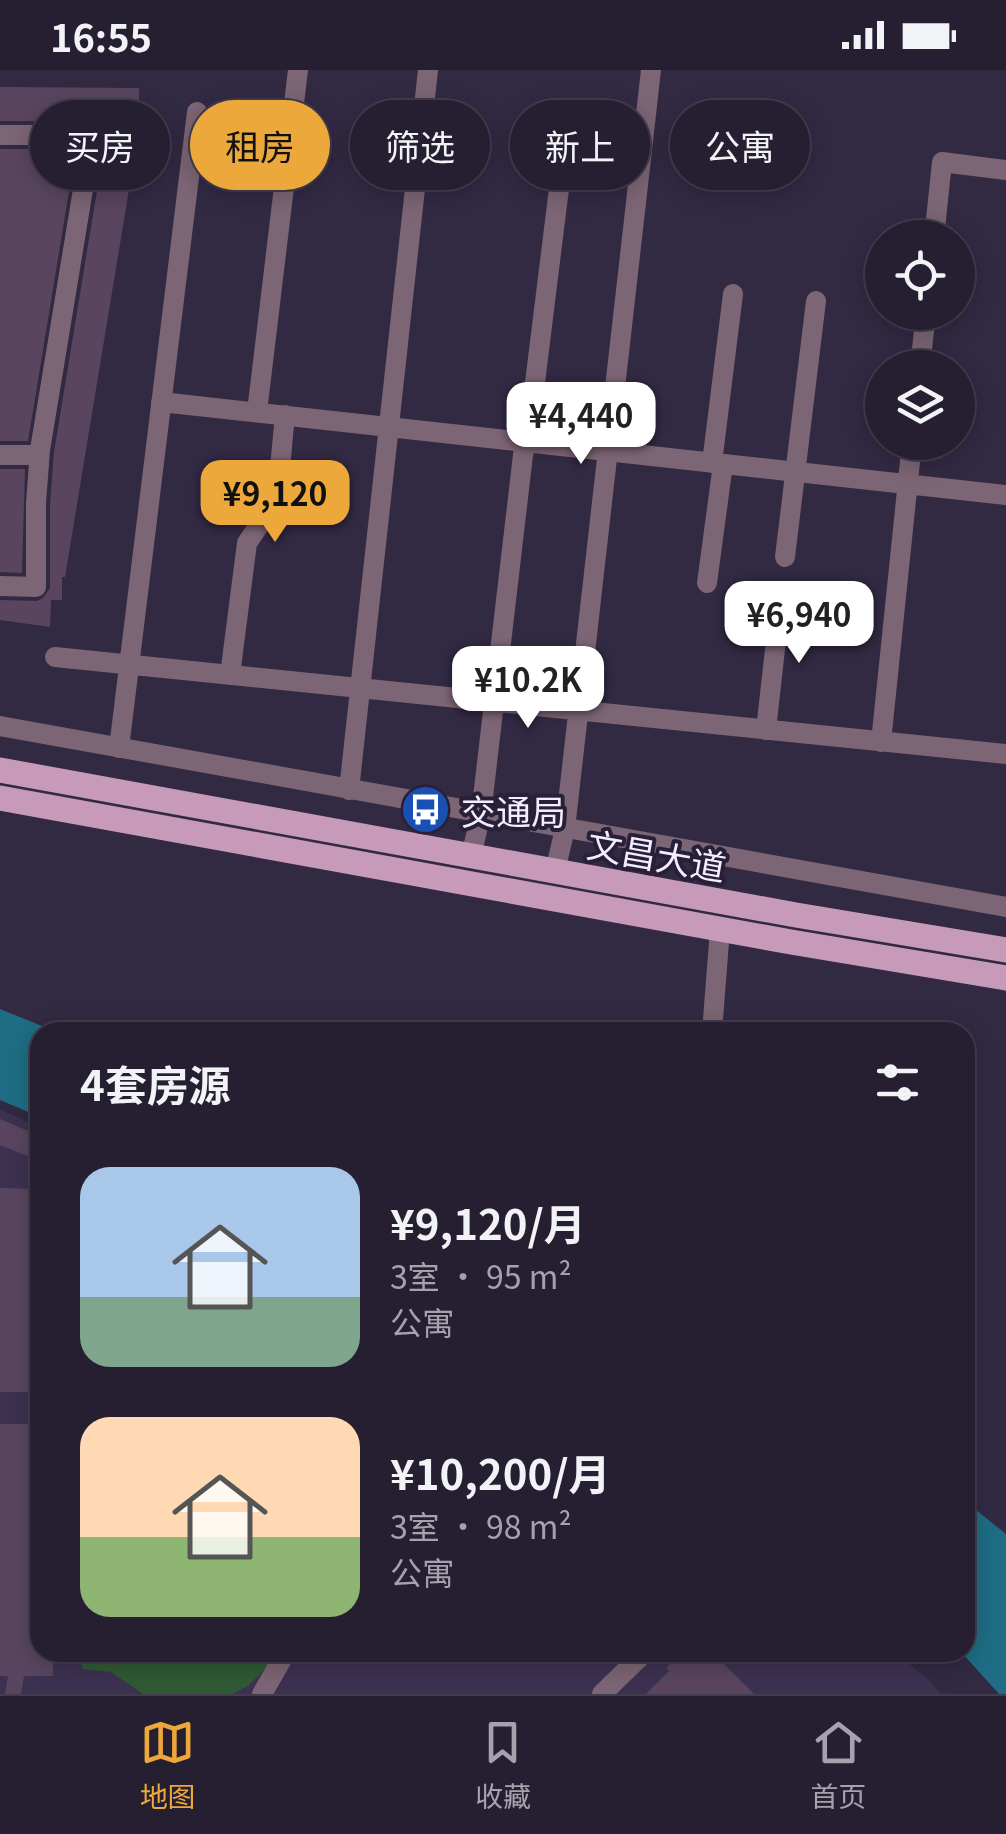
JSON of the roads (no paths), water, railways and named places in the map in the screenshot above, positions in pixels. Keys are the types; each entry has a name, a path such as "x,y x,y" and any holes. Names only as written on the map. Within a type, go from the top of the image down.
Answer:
{"main road":[{"name":"文昌大道","path":"0,770 1006,950"},
{"name":"文昌大道","path":"0,798 1006,978"}],"street":[{"path":"256,412 298,70"},
{"path":"349,790 428,70"},
{"path":"555,872 565,829 651,70"},
{"path":"0,134 92,135 39,455 36,587 0,586"},
{"path":"119,748 190,162"},
{"path":"936,220 942,162 1006,170"},
{"path":"471,856 481,814 559,190"},
{"path":"707,583 733,294"},
{"path":"785,557 816,300"},
{"path":"161,402 1006,495"},
{"path":"230,675 247,543 277,499 285,415"},
{"path":"0,455 39,455"},
{"path":"880,742 910,460"},
{"path":"766,730 782,596"},
{"path":"55,657 1006,754"},
{"path":"0,726 1006,907"},
{"path":"713,1022 720,929"},
{"path":"262,1694 280,1662"},
{"path":"602,1694 635,1662"}],"water":[{"path":"0,1009 32,1022 30,1113 0,1100"},
{"path":"975,1509 1006,1534 1006,1694 999,1694 970,1662 975,1662"}],"place":[{"name":"交通局","path":"426,809"}]}
